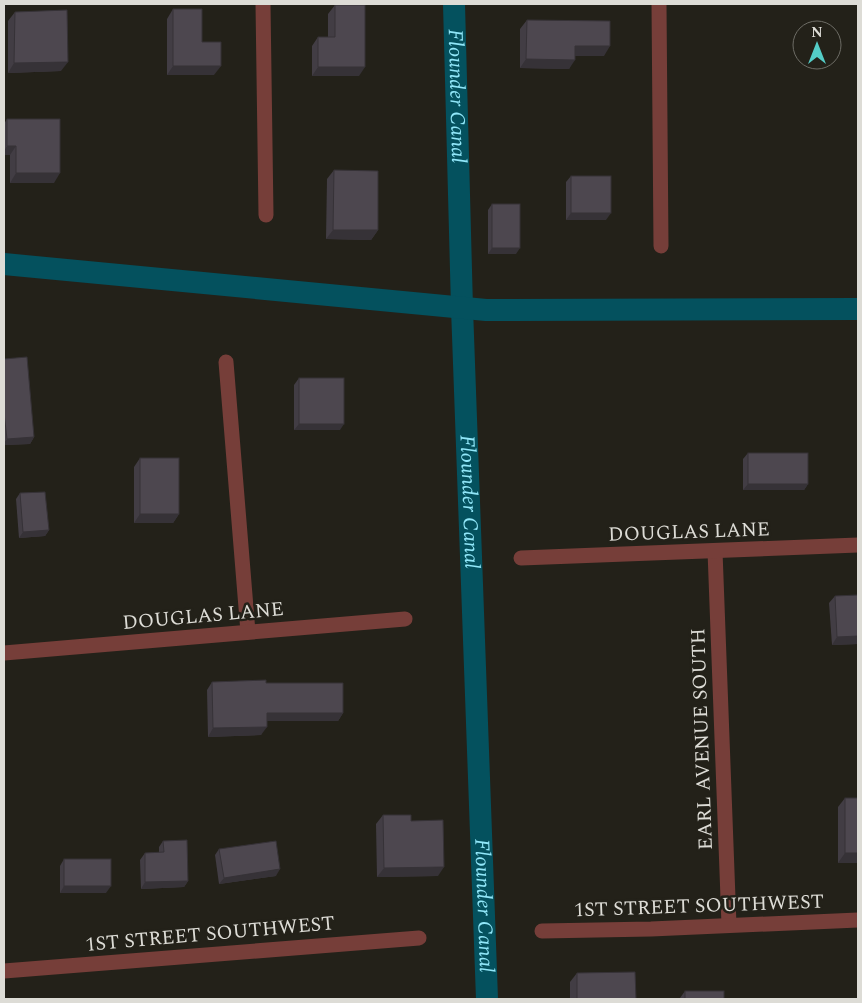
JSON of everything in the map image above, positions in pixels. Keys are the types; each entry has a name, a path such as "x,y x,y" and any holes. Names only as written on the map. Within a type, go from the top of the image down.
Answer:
{"street":[{"path":"263,4 266,215"},
{"path":"659,4 661,246"},
{"path":"226,362 248,632"},
{"name":"DOUGLAS LANE","path":"521,558 858,545"},
{"name":"EARL AVENUE SOUTH","path":"716,551 729,925"},
{"name":"DOUGLAS LANE","path":"4,653 405,618"},
{"name":"1ST STREET SOUTHWEST","path":"542,931 858,920"},
{"name":"1ST STREET SOUTHWEST","path":"4,971 419,938"}],"building":[{"path":"335,5 365,5 365,67 318,67 318,37 335,37"},
{"path":"173,9 202,9 202,42 221,42 221,66 173,66"},
{"path":"67,10 68,62 14,63 15,12"},
{"path":"527,20 610,21 610,46 575,46 575,60 526,59"},
{"path":"7,119 60,119 60,173 16,173 16,146 7,146"},
{"path":"334,170 378,171 378,230 333,230"},
{"path":"571,176 611,176 611,213 571,213"},
{"path":"492,204 520,204 520,248 492,248"},
{"path":"27,357 34,437 7,439 4,413 4,359"},
{"path":"299,378 344,378 344,424 299,424"},
{"path":"748,453 808,453 808,484 748,484"},
{"path":"140,458 179,458 179,514 140,514"},
{"path":"45,492 49,530 23,532 20,493"},
{"path":"858,595 858,636 837,637 835,596"},
{"path":"266,680 266,683 343,683 343,713 267,713 267,727 213,728 212,682"},
{"path":"845,798 858,798 858,853 845,853"},
{"path":"383,815 411,815 411,821 443,820 444,867 384,868"},
{"path":"187,840 188,881 145,882 145,853 164,852 163,841"},
{"path":"276,841 280,869 224,878 219,849"},
{"path":"64,859 111,859 111,886 64,886"},
{"path":"635,972 636,999 577,999 577,973"},
{"path":"685,991 724,991 724,999 685,999"}],"waterway":[{"name":"Flounder Canal","path":"454,4 462,308 487,999"},
{"path":"4,264 486,310 858,309"}]}
